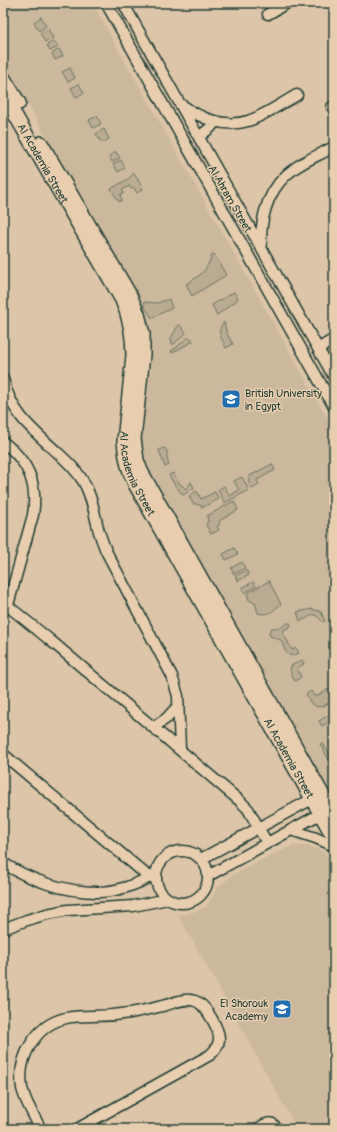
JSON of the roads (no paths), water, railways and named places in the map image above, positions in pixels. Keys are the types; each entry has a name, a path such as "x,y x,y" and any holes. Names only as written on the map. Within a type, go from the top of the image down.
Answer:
{"street":[{"name":"Al Ahram Street","path":"106,3 334,407"},
{"name":"Al Ahram Street","path":"122,3 334,377"},
{"path":"268,14 287,3"},
{"name":"Al Academia Street","path":"3,77 111,272"},
{"name":"Al Academia Street","path":"3,94 111,272 134,304 140,319 143,334 143,355 134,439 137,460 185,562 284,738 334,815"},
{"path":"178,103 202,117 226,124 249,121 297,94"},
{"path":"199,137 215,122"},
{"path":"262,248 261,233 263,218 267,203 273,192 284,178 295,168 330,149"},
{"path":"198,167 211,159"},
{"path":"318,349 334,340"},
{"path":"3,379 11,402 18,414 77,472 83,481 92,502 98,529 106,551 169,669 176,686 180,750"},
{"path":"3,442 24,462 33,482 35,493 33,515 5,604 154,727 240,801 254,818 267,843"},
{"path":"154,727 167,718 178,706"},
{"name":"Al Academia Street","path":"284,738 312,799 334,838"},
{"path":"3,754 153,875 162,894 168,899 177,902 186,902 195,899 202,893 207,885 208,876 206,867 201,859 189,852 182,851 168,854 158,865 153,875 132,885 115,890 98,892 76,890 35,880 3,863"},
{"path":"201,859 312,799"},
{"path":"208,876 320,814"},
{"path":"291,830 316,838 334,846"},
{"path":"3,929 27,920 68,910 133,906 168,899"},
{"path":"43,1129 25,1099 21,1078 26,1052 32,1041 41,1031 52,1023 65,1018 126,1013 188,1000 194,1000 204,1006 218,1032 218,1045 215,1051 77,1129"},
{"path":"258,1129 263,1125 270,1123 277,1129"}],"place":[{"name":"British University in Egypt","path":"231,399"},
{"name":"El Shorouk Academy","path":"282,1009"}]}
